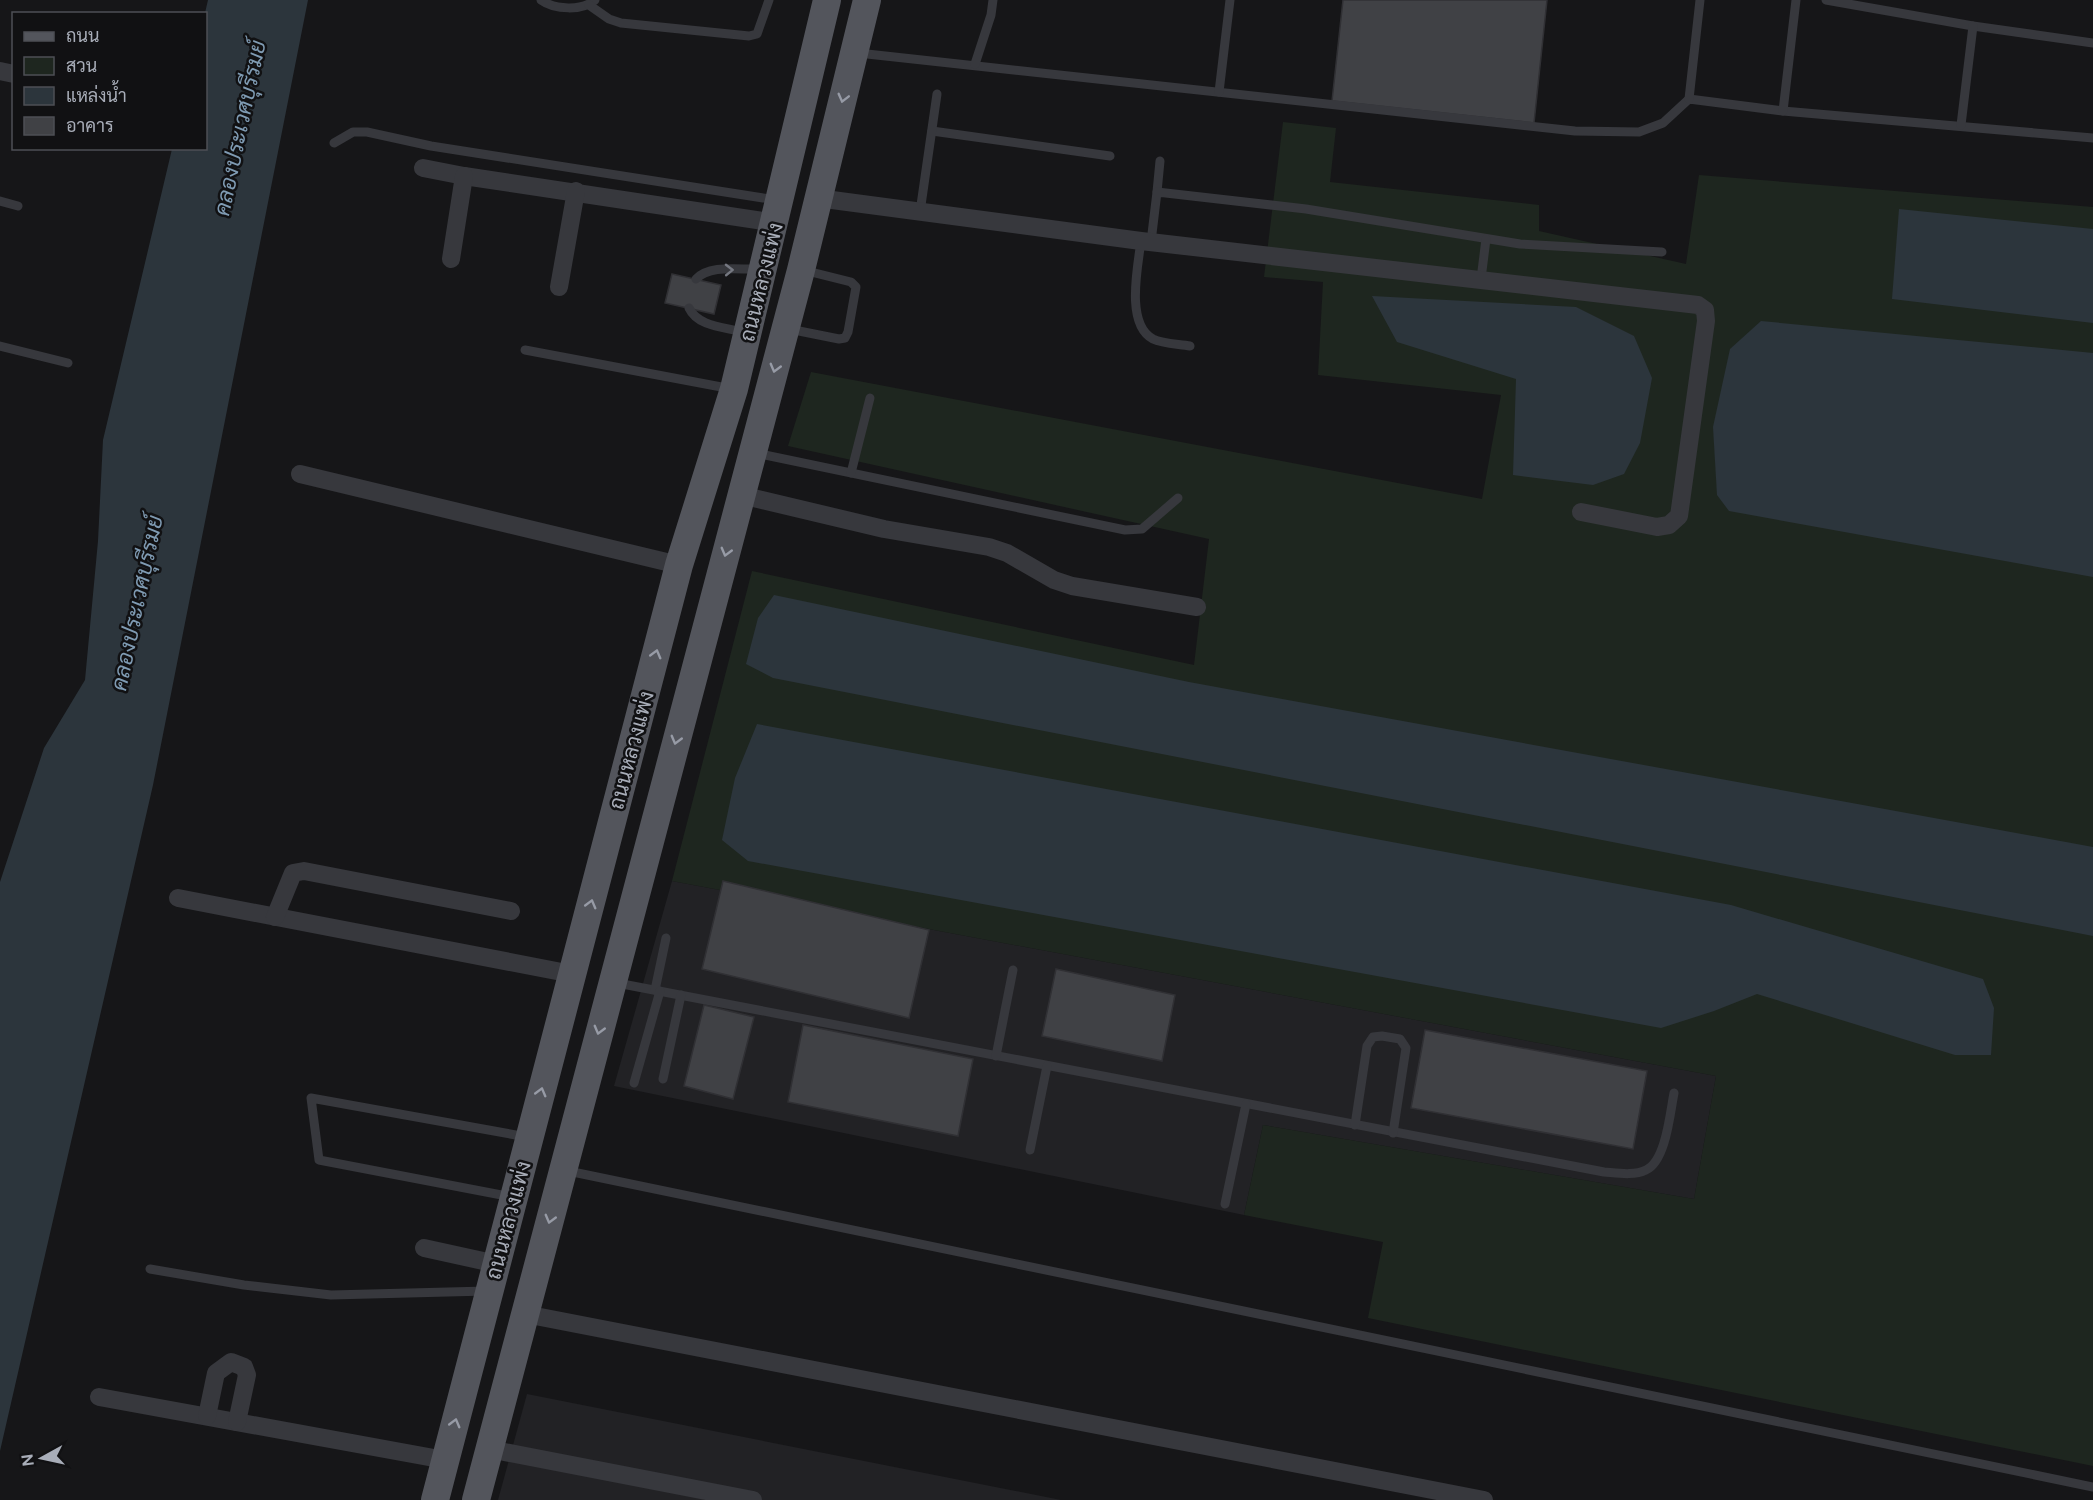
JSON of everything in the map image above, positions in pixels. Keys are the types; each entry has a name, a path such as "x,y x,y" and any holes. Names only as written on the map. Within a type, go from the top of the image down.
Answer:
{"main road":[{"name":"ถนนหลวงแพ่ง","path":"435,1500 679,564 734,390 827,0"},
{"name":"ถนนหลวงแพ่ง","path":"476,1500 801,270 867,0"}],"street":[{"path":"423,168 464,176 576,191 778,212"},
{"path":"451,259 464,176"},
{"path":"559,287 576,191"},
{"path":"817,198 1146,241 1689,302 1705,310 1706,321 1679,516 1669,525 1657,527 1581,512"},
{"path":"300,474 679,564"},
{"path":"741,495 884,529 989,547 1007,553 1054,580 1072,586 1197,607"},
{"path":"275,917 293,873 304,871 511,911"},
{"path":"178,898 572,975"},
{"path":"424,1248 493,1278"},
{"path":"525,1314 1484,1500"},
{"path":"207,1416 216,1373 231,1362 244,1367 247,1375 237,1422"},
{"path":"99,1396 445,1460"},
{"path":"489,1449 753,1500"}],"lane":[{"path":"541,0 556,7 592,2 609,19 621,23 750,36 758,34 769,0"},
{"path":"975,64 991,15 993,0"},
{"path":"1219,92 1230,0"},
{"path":"855,53 1611,133 1640,132 1663,123 1689,99 1700,0"},
{"path":"1783,111 1796,0"},
{"path":"1826,0 1973,26 2093,42"},
{"path":"1961,125 1973,26"},
{"path":"920,212 937,94"},
{"path":"1689,99 1783,111 2093,138"},
{"path":"932,131 1110,156"},
{"path":"334,143 353,132 367,132 778,212"},
{"path":"1160,160 1157,192 1135,289 1136,310 1142,329 1153,339 1191,346"},
{"path":"1157,192 1306,209 1486,239 1554,247 1662,252"},
{"path":"0,201 18,206"},
{"path":"1481,279 1486,239"},
{"path":"696,279 702,273 710,270 764,269"},
{"path":"785,328 839,339 845,338 848,332 856,287 851,282 801,270"},
{"path":"689,308 693,317 700,321 748,333"},
{"path":"0,346 68,363"},
{"path":"525,350 734,390"},
{"path":"851,473 870,398"},
{"path":"753,452 1125,530 1142,529 1178,498"},
{"path":"634,1083 658,991 666,938"},
{"path":"996,1056 1013,970"},
{"path":"612,982 1393,1133 1627,1173 1647,1170 1657,1161 1663,1145 1674,1093"},
{"path":"663,1079 681,995"},
{"path":"1355,1125 1367,1046 1372,1037 1400,1039 1406,1048 1393,1133"},
{"path":"1030,1150 1047,1066"},
{"path":"514,1198 319,1160 311,1098 529,1138"},
{"path":"1226,1204 1246,1104"},
{"path":"563,1170 2093,1487"},
{"path":"150,1269 244,1285 331,1295 493,1278"}],"shaded area":[{"path":"672,881 1716,1076 1694,1199 1263,1125 1244,1215 614,1086"},
{"path":"527,1394 1061,1500 498,1500"}],"green space":[{"path":"1283,122 1336,128 1330,182 1539,205 1539,231 1686,264 1699,175 2093,207 2093,1466 1368,1318 1383,1242 1244,1215 1263,1125 1694,1199 1716,1076 672,881 752,571 1194,665 1209,539 788,446 811,372 1482,499 1501,395 1318,375 1323,282 1264,277"}],"water":[{"name":"คลองประเวศบุรีรมย์","path":"208,0 308,0 153,785 0,1451 0,882 44,748 85,680 98,541 103,440 172,150 207,150 205,12"},
{"path":"1899,209 2093,229 2093,323 1892,299"},
{"path":"1372,296 1576,307 1634,336 1652,378 1640,443 1624,474 1593,485 1513,475 1516,379 1397,342"},
{"path":"1761,321 2093,353 2093,577 1729,511 1717,495 1713,427 1730,349"},
{"path":"774,595 1189,682 2093,847 2093,936 773,678 746,664 758,618"},
{"path":"757,724 1731,905 1983,979 1994,1008 1991,1055 1955,1055 1757,994 1661,1028 748,861 722,840 735,778"}],"building":[{"path":"1343,0 1547,0 1534,123 1332,101"},
{"path":"672,274 721,285 714,314 665,303"},
{"path":"723,881 929,930 909,1018 702,969"},
{"path":"1056,969 1175,995 1162,1061 1042,1036"},
{"path":"704,1005 754,1017 733,1099 684,1086"},
{"path":"803,1025 973,1059 958,1136 788,1102"},
{"path":"1425,1030 1647,1071 1633,1149 1411,1108"}]}
